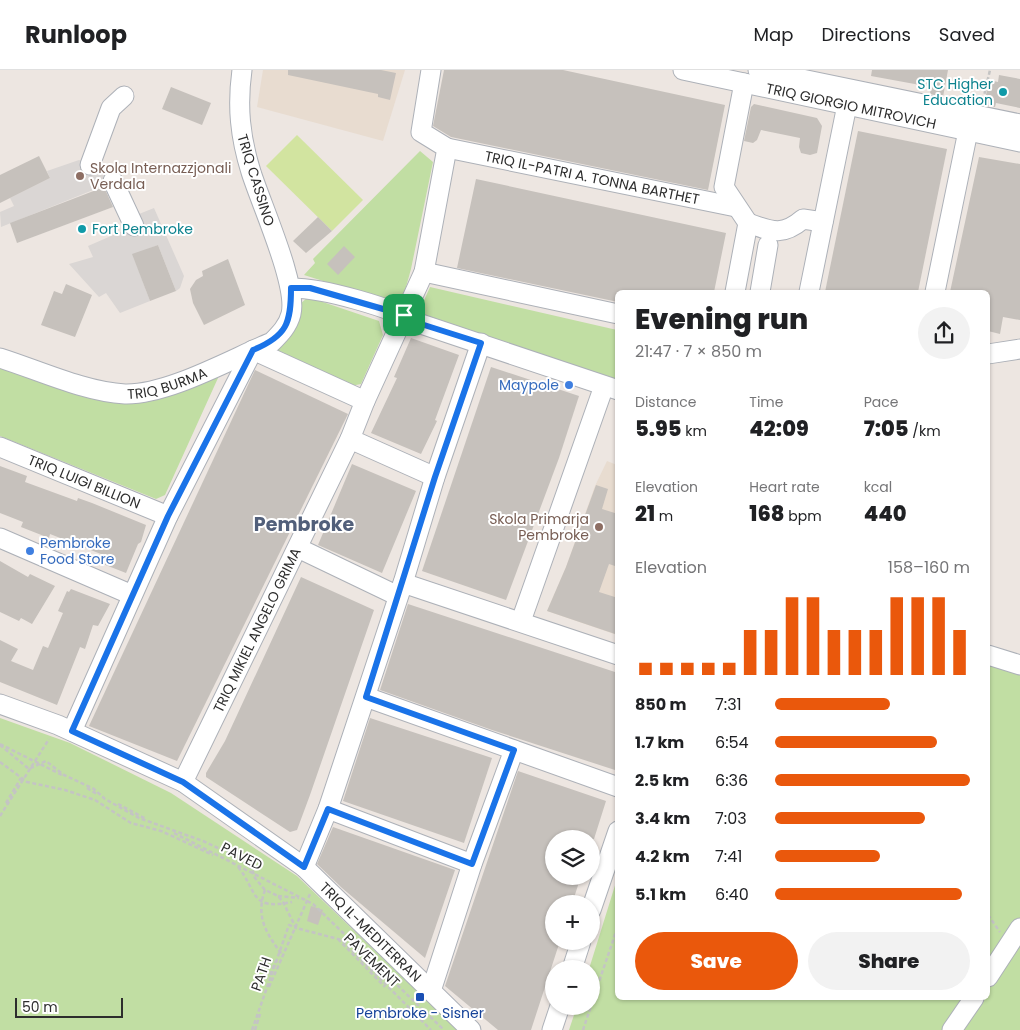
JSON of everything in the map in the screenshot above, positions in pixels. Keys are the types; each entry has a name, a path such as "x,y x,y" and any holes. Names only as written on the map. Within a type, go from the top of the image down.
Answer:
{"street":[{"path":"233,70 238,98"},
{"name":"TRIQ CASSINO","path":"242,70 238,98 243,144 291,288"},
{"path":"431,70 421,132 447,148"},
{"name":"TRIQ GIORGIO MITROVICH","path":"683,70 1020,142"},
{"path":"758,70 1020,124"},
{"path":"744,83 724,187 748,223 776,232 792,229 803,219 823,222"},
{"path":"809,290 847,105"},
{"path":"90,164 113,110"},
{"path":"935,290 968,131"},
{"name":"TRIQ IL-PATRI A. TONNA BARTHET","path":"447,148 736,207"},
{"name":"TRIQ MIKIEL ANGELO GRIMA","path":"183,782 350,439 365,401 424,272 447,148"},
{"path":"113,182 134,226"},
{"path":"735,290 748,223"},
{"path":"760,290 768,245"},
{"path":"424,272 615,313"},
{"path":"291,288 310,288 404,315 421,324 611,388 521,621"},
{"name":"TRIQ BURMA","path":"0,358 88,387 126,394 166,387 272,342 284,329 291,314 291,288"},
{"path":"310,874 328,809 366,697 435,477 481,343"},
{"path":"990,354 1020,349"},
{"path":"65,728 132,595 168,516 253,350 365,401"},
{"path":"350,439 435,477"},
{"name":"TRIQ LUIGI BILLION","path":"0,447 168,516"},
{"path":"0,538 132,595"},
{"path":"298,548 400,590 521,621 615,654"},
{"path":"990,656 1020,665"},
{"path":"366,697 615,786"},
{"name":"TRIQ IL-MEDITERRAN","path":"0,704 65,728 183,782 310,874 470,1030"},
{"path":"431,991 472,864 514,750"},
{"path":"328,809 472,864"},
{"path":"596,895 615,840"},
{"path":"990,974 1020,928"},
{"path":"952,1030 973,1000"},
{"path":"552,1030 557,1015"}],"path":[{"path":"980,116 990,70"},
{"path":"0,814 29,769 65,728"},
{"path":"0,744 29,769"},
{"name":"PAVED","path":"0,744 313,904 444,1030"},
{"path":"29,769 46,761 64,775 94,789 105,799 139,818 203,841 242,859 252,869 255,878 265,890 278,896 308,899"},
{"path":"0,762 27,782 65,790 95,800 130,823 161,832 235,864 252,892 267,904 292,902"},
{"path":"0,814 21,778"},
{"path":"254,1030 273,978 308,899 310,874"},
{"path":"265,890 261,907 266,933 283,956"},
{"path":"278,896 289,912 296,928"},
{"name":"PAVEMENT","path":"289,925 342,940 430,1030"},
{"name":"PATH","path":"254,1030 289,925"},
{"path":"600,979 615,935"},
{"path":"273,978 270,978 271,969 276,961 281,960"},
{"path":"583,1030 588,1015"}],"shaded area":[{"path":"263,70 405,70 383,141 257,107"},
{"path":"79,160 124,178 139,214 154,208 184,276 180,288 176,291 158,245 133,255 150,301 120,313 106,293 99,297 69,264 93,257 88,246 134,226 113,182 1,227 0,212 14,206 10,198 50,178 47,171"},
{"name":"Skola Primarja Pembroke","path":"607,461 615,464 615,634 547,611 566,567 595,486"}],"green space":[{"path":"297,135 363,200 332,231 266,166"},
{"path":"420,151 433,162 411,269 403,298 393,303 304,275 315,263 313,259"},
{"path":"430,287 615,330 615,378 417,316"},
{"path":"308,297 379,321 383,335 361,384 346,387 281,358 278,348 299,305"},
{"path":"0,365 116,402 129,403 142,402 165,395 210,373 218,378 165,495 156,499 0,436"},
{"path":"990,659 1020,668 1020,1030 569,1030 574,1015 600,1015 600,960 592,960 595,950 600,950 600,934 615,885 615,1000 990,1000"},
{"path":"0,718 70,743 171,793 297,876 458,1030 0,1030"}],"building":[{"path":"288,70 381,70 396,73 390,100 378,97 378,94 288,75"},
{"path":"444,70 563,70 725,105 708,190 451,137 433,126"},
{"path":"872,70 948,70 943,97 930,94 931,87 871,76"},
{"name":"STC Higher Education","path":"999,75 1020,79 1020,108 996,103 995,107 984,105 989,80 998,82"},
{"path":"171,87 211,103 202,125 162,109"},
{"path":"754,104 817,118 822,126 817,153 810,155 801,153 799,147 800,138 761,130 757,140 753,143 744,141 751,107"},
{"path":"858,131 947,149 918,290 825,290"},
{"path":"39,156 50,178 0,203 0,175"},
{"path":"979,157 1020,164 1020,320 1003,317 1000,334 990,332 990,290 950,290"},
{"path":"476,179 726,233 714,290 615,290 615,301 457,268"},
{"path":"104,187 113,207 17,243 10,223"},
{"path":"318,217 332,231 306,253 293,241"},
{"path":"158,245 176,291 150,301 132,254"},
{"path":"344,246 355,257 338,275 327,264"},
{"path":"228,259 245,305 204,325 193,303 190,289 196,280 203,276 202,271"},
{"path":"66,284 92,295 75,337 41,325 54,291 62,294"},
{"path":"411,338 459,355 435,420 437,421 421,454 371,433 397,378 394,377"},
{"path":"491,367 579,396 559,458 506,600 422,571"},
{"path":"255,370 348,414 177,761 89,726"},
{"path":"352,464 416,491 382,573 318,545"},
{"path":"0,466 27,476 25,482 77,501 78,498 146,525 141,542 138,544 126,573 103,564 106,556 50,534 49,538 21,527 23,522 0,513"},
{"name":"Skola Primarja Pembroke","path":"596,485 608,489 602,509 615,513 615,566 609,564 599,592 615,597 615,634 547,611 566,567"},
{"path":"0,561 28,577 30,574 55,586 32,624 21,618 19,621 0,612"},
{"path":"301,577 374,610 297,830 290,832 206,777 206,773 225,741"},
{"path":"71,589 110,604 98,626 93,625 85,649 80,647 57,705 0,682 0,640 18,649 11,661 33,670 43,646 48,648 63,613 58,611 67,591 69,592"},
{"path":"408,604 615,672 615,770 492,730 380,690"},
{"path":"370,718 492,758 464,843 343,801"},
{"path":"518,771 606,801 597,830 545,830 545,885 578,885 575,895 545,895 545,950 557,950 554,960 545,960 545,987 531,1030 498,1030 445,986"},
{"path":"333,827 455,870 425,958 342,888 317,864"},
{"path":"311,906 323,910 318,925 307,921"}],"place":[{"name":"STC Higher Education","path":"1003,92"},
{"name":"Skola Internazzjonali Verdala","path":"80,176"},
{"name":"Fort Pembroke","path":"82,229"},
{"name":"Maypole","path":"569,385"},
{"name":"Skola Primarja Pembroke","path":"599,527"},
{"name":"Pembroke Food Store","path":"30,551"},
{"name":"Pembroke - Sisner","path":"420,997"}],"district":[{"name":"Pembroke","path":"304,524"}],"route":[{"path":"291,288 310,288 404,315 421,324 481,343 435,477 366,697 514,750 472,864 328,809 304,867 183,782 72,731 168,516 253,350 272,342 284,329 291,314 291,288"}]}
